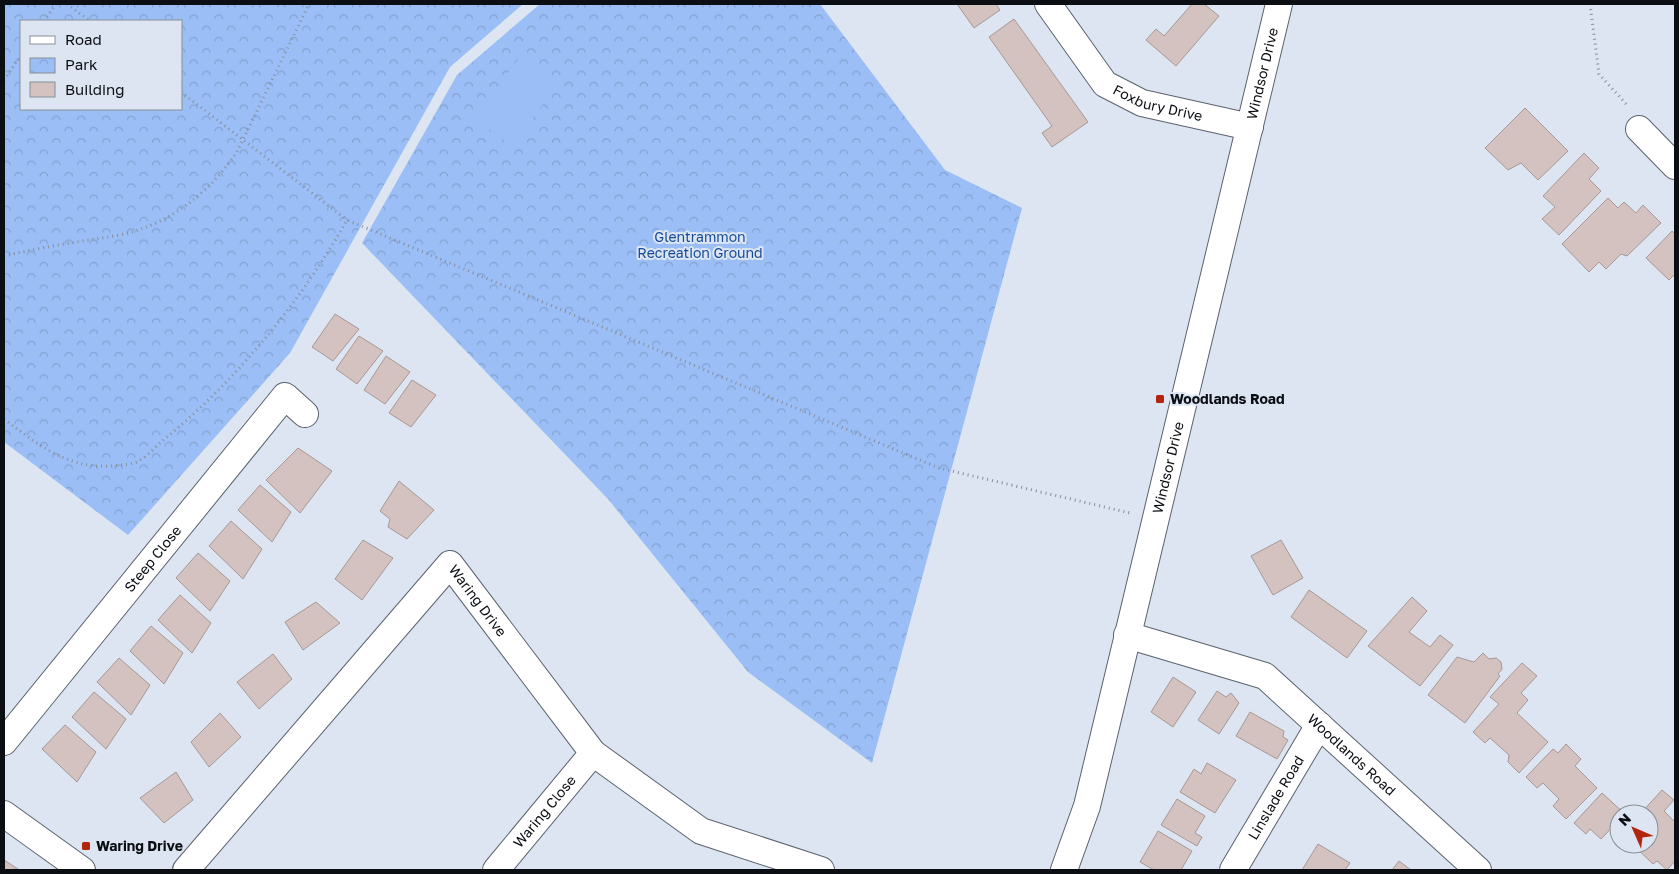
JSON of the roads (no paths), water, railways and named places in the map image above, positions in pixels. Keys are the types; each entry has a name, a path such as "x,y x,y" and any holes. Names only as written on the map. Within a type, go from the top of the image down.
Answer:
{"street":[{"name":"Foxbury Drive","path":"1048,4 1105,84 1142,103 1250,127"},
{"name":"Windsor Drive","path":"1064,870 1087,806 1126,635 1157,519 1279,4"},
{"path":"1639,129 1675,166"},
{"name":"Steep Close","path":"4,742 285,396 306,414"},
{"name":"Waring Drive","path":"186,870 450,564 593,753 701,831 821,870"},
{"name":"Woodlands Road","path":"1126,635 1265,676 1478,870"},
{"name":"Linslade Road","path":"1233,870 1319,725"},
{"name":"Waring Close","path":"496,870 593,753"},
{"path":"4,814 74,868"}],"place":[{"name":"Woodlands Road","path":"1160,399"},
{"name":"Waring Drive","path":"86,846"}],"park label":[{"name":"Glentrammon Recreation Ground","path":"700,246"}]}
